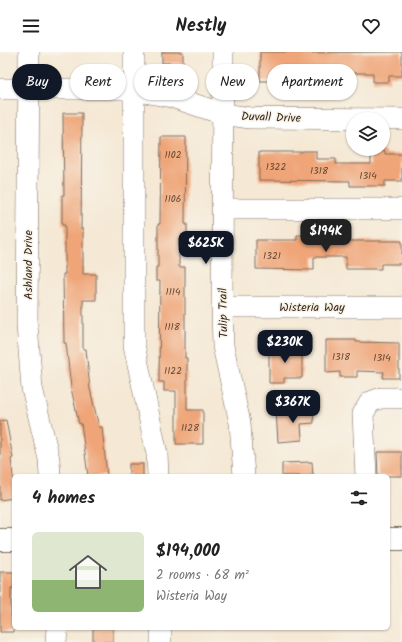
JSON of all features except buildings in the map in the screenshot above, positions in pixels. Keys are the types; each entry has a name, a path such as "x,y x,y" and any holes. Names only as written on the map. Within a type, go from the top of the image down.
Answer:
{"main road":[{"path":"390,539 402,539"},
{"path":"0,540 12,540"}],"street":[{"name":"Ashland Drive","path":"29,52 29,64"},
{"path":"134,52 134,64"},
{"name":"Tulip Trail","path":"224,52 222,307 224,346 240,423 244,474"},
{"name":"Duvall Drive","path":"0,89 12,89"},
{"name":"Duvall Drive","path":"62,89 127,89 134,91"},
{"name":"Ashland Drive","path":"29,100 28,325 32,388 49,459 50,474"},
{"path":"134,100 134,345 157,454 158,474"},
{"name":"Duvall Drive","path":"181,100 223,114 250,118 402,119"},
{"path":"223,209 402,209"},
{"name":"Wisteria Way","path":"222,307 402,307"},
{"path":"366,474 363,414 370,402 380,398 402,398"},
{"path":"56,642 57,630"},
{"path":"161,630 161,642"}]}
